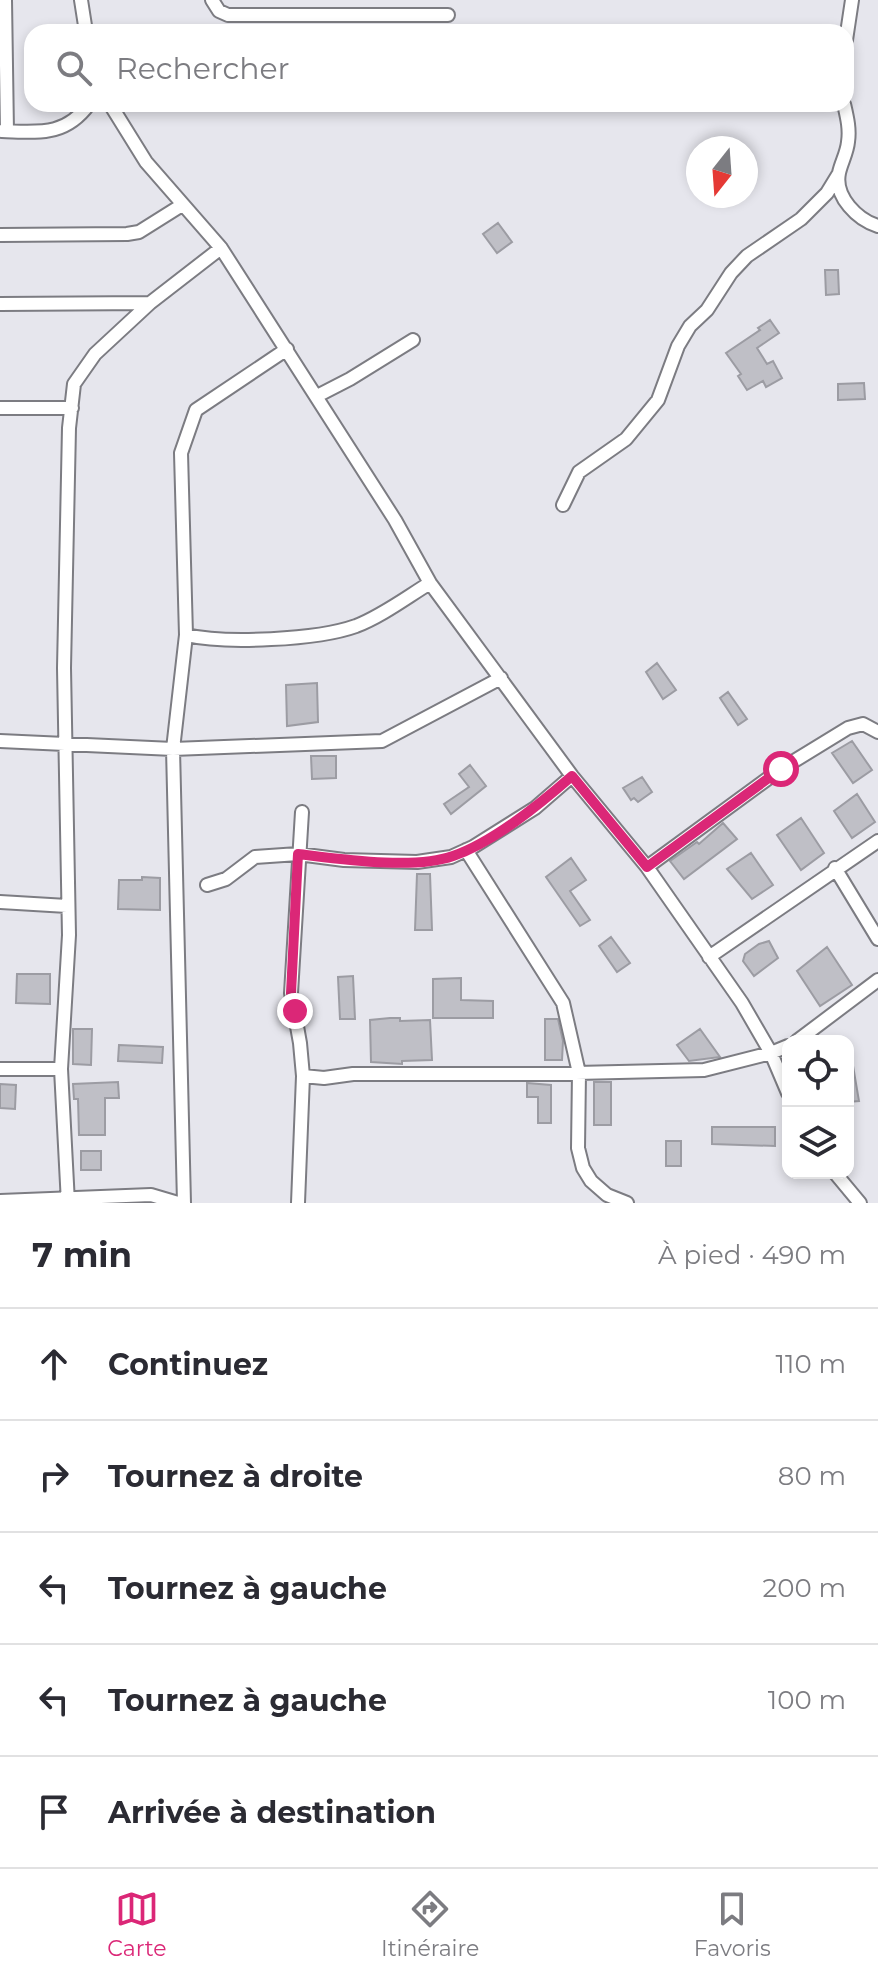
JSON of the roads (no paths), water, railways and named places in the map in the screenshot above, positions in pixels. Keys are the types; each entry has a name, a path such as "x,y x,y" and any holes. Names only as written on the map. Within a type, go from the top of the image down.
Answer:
{"street":[{"path":"5,0 3,131 60,129 81,112"},
{"path":"81,0 85,24"},
{"path":"212,0 219,11 228,15 448,15"},
{"path":"848,24 852,0"},
{"path":"115,112 146,162 221,248 395,520 430,583 572,776 647,867 742,1003 782,1079"},
{"path":"563,505 579,472 626,439 658,400 678,346 731,273 747,256 801,219 827,193 838,175 849,139 845,112"},
{"path":"838,175 843,195 853,211 866,222 878,226"},
{"path":"0,235 127,234 139,232 182,205"},
{"path":"68,1201 61,1069 69,935 64,668 74,384 95,354 150,303 221,248"},
{"path":"0,304 150,303"},
{"path":"317,396 413,340"},
{"path":"0,1201 68,1201 151,1195 181,1203 173,749 186,635 181,453 196,410 287,349"},
{"path":"0,408 72,408"},
{"path":"186,635 263,640 333,632 357,625 430,583"},
{"path":"0,741 173,749 382,741 501,678"},
{"path":"647,867 781,769 848,728 863,724 878,732"},
{"path":"207,885 226,879 250,858 298,854 344,860 417,862 451,857 535,808 572,776"},
{"path":"298,1203 303,1076 291,993 302,812"},
{"path":"709,957 878,841"},
{"path":"466,850 563,1003 579,1073 578,1148 583,1168 591,1181 607,1195 627,1203"},
{"path":"835,868 878,939"},
{"path":"0,902 67,906"},
{"path":"805,1035 878,980"},
{"path":"303,1076 704,1070 782,1048"},
{"path":"0,1069 61,1069"},
{"path":"840,1179 860,1203"}]}
